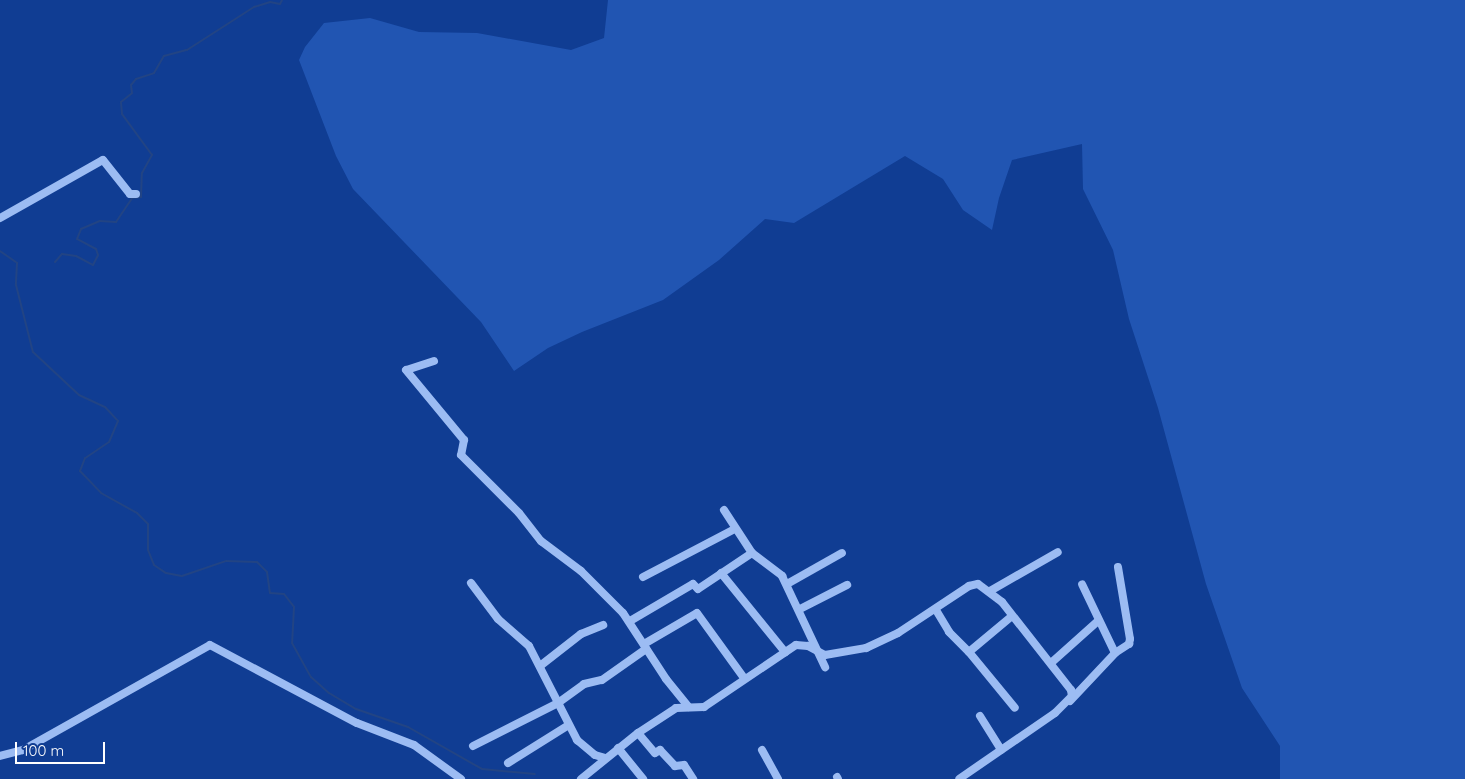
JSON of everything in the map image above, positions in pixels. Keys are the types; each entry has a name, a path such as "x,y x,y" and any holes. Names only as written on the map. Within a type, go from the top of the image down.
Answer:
{"street":[{"path":"0,218 103,160 130,194 136,194"},
{"path":"434,361 406,370 464,440 461,455 519,513 541,541 582,571 630,621 645,647 689,707"},
{"path":"724,510 752,553 776,570 787,584 825,667"},
{"path":"643,577 735,529"},
{"path":"990,591 1058,552"},
{"path":"630,621 693,584 698,589 752,553"},
{"path":"787,584 842,553"},
{"path":"959,779 1069,702 1115,653 1129,644 1130,639 1118,567"},
{"path":"721,573 785,652"},
{"path":"471,583 498,619 529,646 558,703 567,726 583,747 605,758"},
{"path":"581,779 638,733 676,708 704,707 744,678 801,644 828,655 866,648 890,638 974,584 990,591 1050,663 1071,690 1069,702"},
{"path":"1082,584 1098,621 1115,653"},
{"path":"800,609 847,585"},
{"path":"936,610 949,632 969,652 1015,708"},
{"path":"473,746 558,703 584,684 602,680 693,613 702,614 744,678"},
{"path":"969,652 1012,616"},
{"path":"1050,663 1098,621"},
{"path":"540,666 581,634 603,625"},
{"path":"0,756 23,750 210,645 357,723 414,745 461,779"},
{"path":"980,716 1001,750"},
{"path":"508,763 567,726"},
{"path":"638,733 655,753 660,750 675,766 684,765 693,779"},
{"path":"618,748 642,779"},
{"path":"762,750 778,779"}],"shaded area":[{"path":"608,0 1465,0 1465,779 1280,779 1280,746 1242,688 1206,584 1158,408 1129,319 1113,250 1083,189 1082,144 1012,160 999,198 992,230 963,210 943,179 905,156 794,223 765,219 719,260 663,300 582,332 548,348 514,371 481,322 353,189 336,156 299,60 305,47 324,23 370,18 419,32 477,33 571,50 604,38"}],"waterway":[{"path":"55,262 62,254 76,256 93,265 98,255 96,249 77,239 81,229 100,221 116,222 132,198 141,197 142,173 152,155 122,114 121,102 132,93 131,85 136,79 154,73 164,56 187,50 254,7 270,2 280,4 282,0"},
{"path":"0,251 17,263 16,285 33,352 79,395 105,407 118,421 109,442 85,458 80,471 101,493 137,513 148,524 148,550 154,565 166,573 182,576 226,561 257,562 267,572 270,593 284,594 294,607 292,643 311,677 329,693 356,709 408,727 482,769 535,774"}]}
